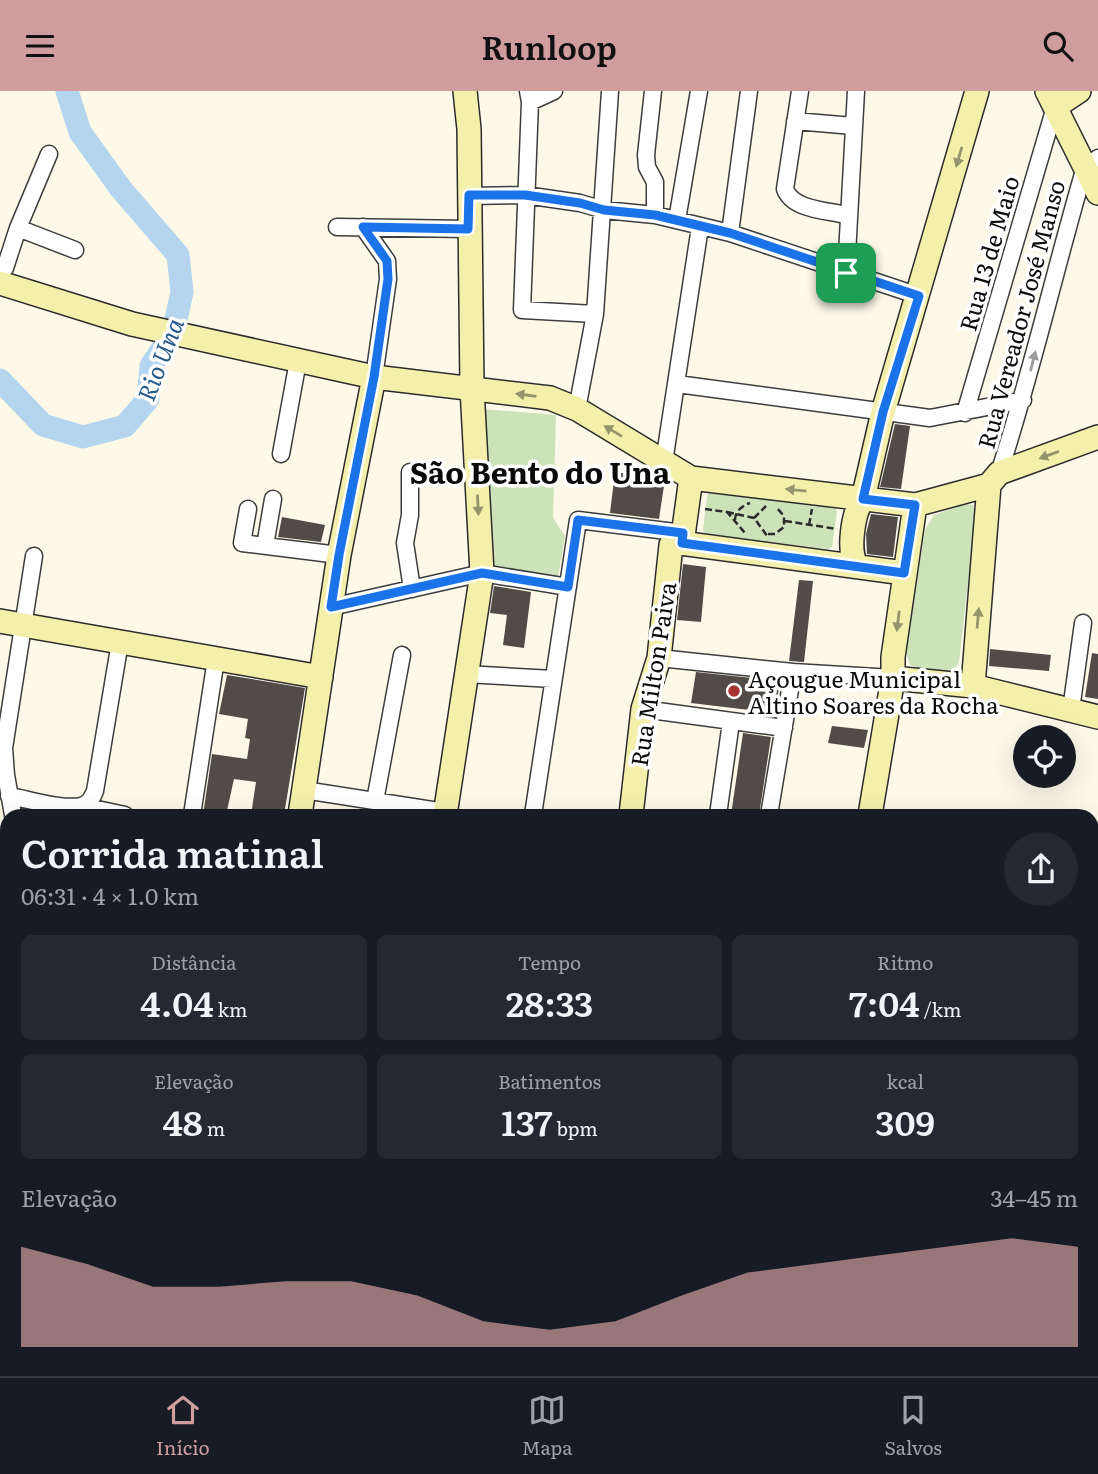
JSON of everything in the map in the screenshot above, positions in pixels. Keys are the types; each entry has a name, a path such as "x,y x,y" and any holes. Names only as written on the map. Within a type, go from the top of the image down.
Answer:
{"main road":[{"path":"446,809 482,573 472,388 468,229 469,129 465,91"},
{"path":"832,563 838,560 843,549 849,507 883,412 919,296 977,91"},
{"path":"1079,91 1051,99 1091,162 1098,193"},
{"path":"0,283 132,324 374,377 550,398 577,409 691,478 915,505 994,479 1098,437"},
{"path":"301,809 339,555 374,377"},
{"path":"691,478 682,538 904,573"},
{"path":"972,686 994,479"},
{"path":"853,497 858,507 851,551 856,566"},
{"path":"885,809 901,679 893,657 915,505"},
{"name":"Rua Milton Paiva","path":"632,809 643,709 659,659 671,545 682,538"},
{"path":"0,621 320,677"},
{"path":"901,679 972,686 1098,717"},
{"path":"871,809 901,679"}],"street":[{"path":"554,91 529,96 522,310 596,314"},
{"path":"577,409 596,314 610,91"},
{"path":"653,91 646,155 647,167 656,187 655,215"},
{"path":"677,220 699,91"},
{"path":"730,233 749,91"},
{"path":"800,91 785,189 787,194 802,206 849,216"},
{"path":"846,273 856,91"},
{"name":"Rua 13 de Maio","path":"965,413 1051,99"},
{"path":"795,121 853,126"},
{"path":"0,272 5,268 18,228 49,154"},
{"name":"Rua Vereador José Manso","path":"994,479 1023,400 1061,247 1091,162"},
{"path":"469,195 525,195 580,203 604,210 655,215 730,233 919,296"},
{"path":"664,462 700,226"},
{"path":"337,227 468,229"},
{"path":"363,227 387,261 387,288 374,377"},
{"path":"18,228 75,250"},
{"path":"281,454 298,361"},
{"path":"677,384 930,418 1023,400"},
{"path":"410,472 410,515 405,543 412,589"},
{"path":"265,546 273,499"},
{"path":"248,509 242,543 339,555"},
{"path":"534,809 578,520 682,538"},
{"path":"12,809 4,748 34,556"},
{"path":"331,607 482,573 568,587"},
{"path":"1071,710 1083,623"},
{"path":"83,806 91,800 95,791 120,642"},
{"path":"374,801 401,655"},
{"path":"193,809 216,659"},
{"path":"659,659 901,679"},
{"path":"770,809 793,672"},
{"path":"467,674 554,679"},
{"path":"643,709 784,728"},
{"path":"719,809 731,722"},
{"path":"304,790 418,809"},
{"path":"9,796 97,809"}],"path":[{"path":"735,522 735,515 739,510 755,500"},
{"path":"809,525 814,502"},
{"path":"702,508 754,518 762,531 768,534 780,531 785,521 781,511 772,505 765,506 754,518"},
{"path":"727,512 739,510"},
{"path":"727,512 748,538"},
{"path":"785,521 838,529"},
{"path":"768,534 768,545"}],"green space":[{"path":"482,409 556,415 553,518 565,536 558,577 493,567"},
{"path":"710,491 835,508 837,511 832,547 828,549 705,534 703,530"},
{"path":"965,504 973,505 976,512 959,662 955,670 926,670 910,665 906,652 925,530 934,515"}],"building":[{"path":"895,424 910,426 901,489 880,487"},
{"path":"615,472 665,479 659,519 610,513"},
{"path":"871,514 898,517 893,557 867,554 866,534"},
{"path":"282,517 325,525 321,542 278,537"},
{"path":"683,564 706,567 701,622 677,620"},
{"path":"799,580 813,581 804,662 789,661"},
{"path":"494,586 531,592 524,648 503,645 507,615 490,613"},
{"path":"990,649 1051,655 1049,671 989,666"},
{"path":"1092,653 1098,654 1098,699 1085,697"},
{"name":"Açougue Municipal Altino Soares da Rocha","path":"696,672 780,681 775,713 691,703"},
{"path":"227,675 305,688 285,809 252,809 256,782 234,779 227,809 204,809 212,754 247,759 250,739 245,738 248,719 219,714"},
{"path":"832,726 868,730 864,748 828,743"},
{"path":"743,733 771,737 760,809 732,809"}],"waterway":[{"name":"Rio Una","path":"0,380 43,425 83,437 125,426 148,399 151,366 173,333 182,292 178,255 121,189 80,132 67,91"}],"place":[{"name":"Açougue Municipal Altino Soares da Rocha","path":"734,691"}],"district":[{"name":"São Bento do Una","path":"540,471"}],"route":[{"path":"469,195 525,195 677,220 730,233 846,273 919,296 883,412 863,499 915,505 904,573 682,543 683,533 578,520 568,587 482,573 331,607 374,377 388,279 387,261 363,227 468,229 469,195"}]}
